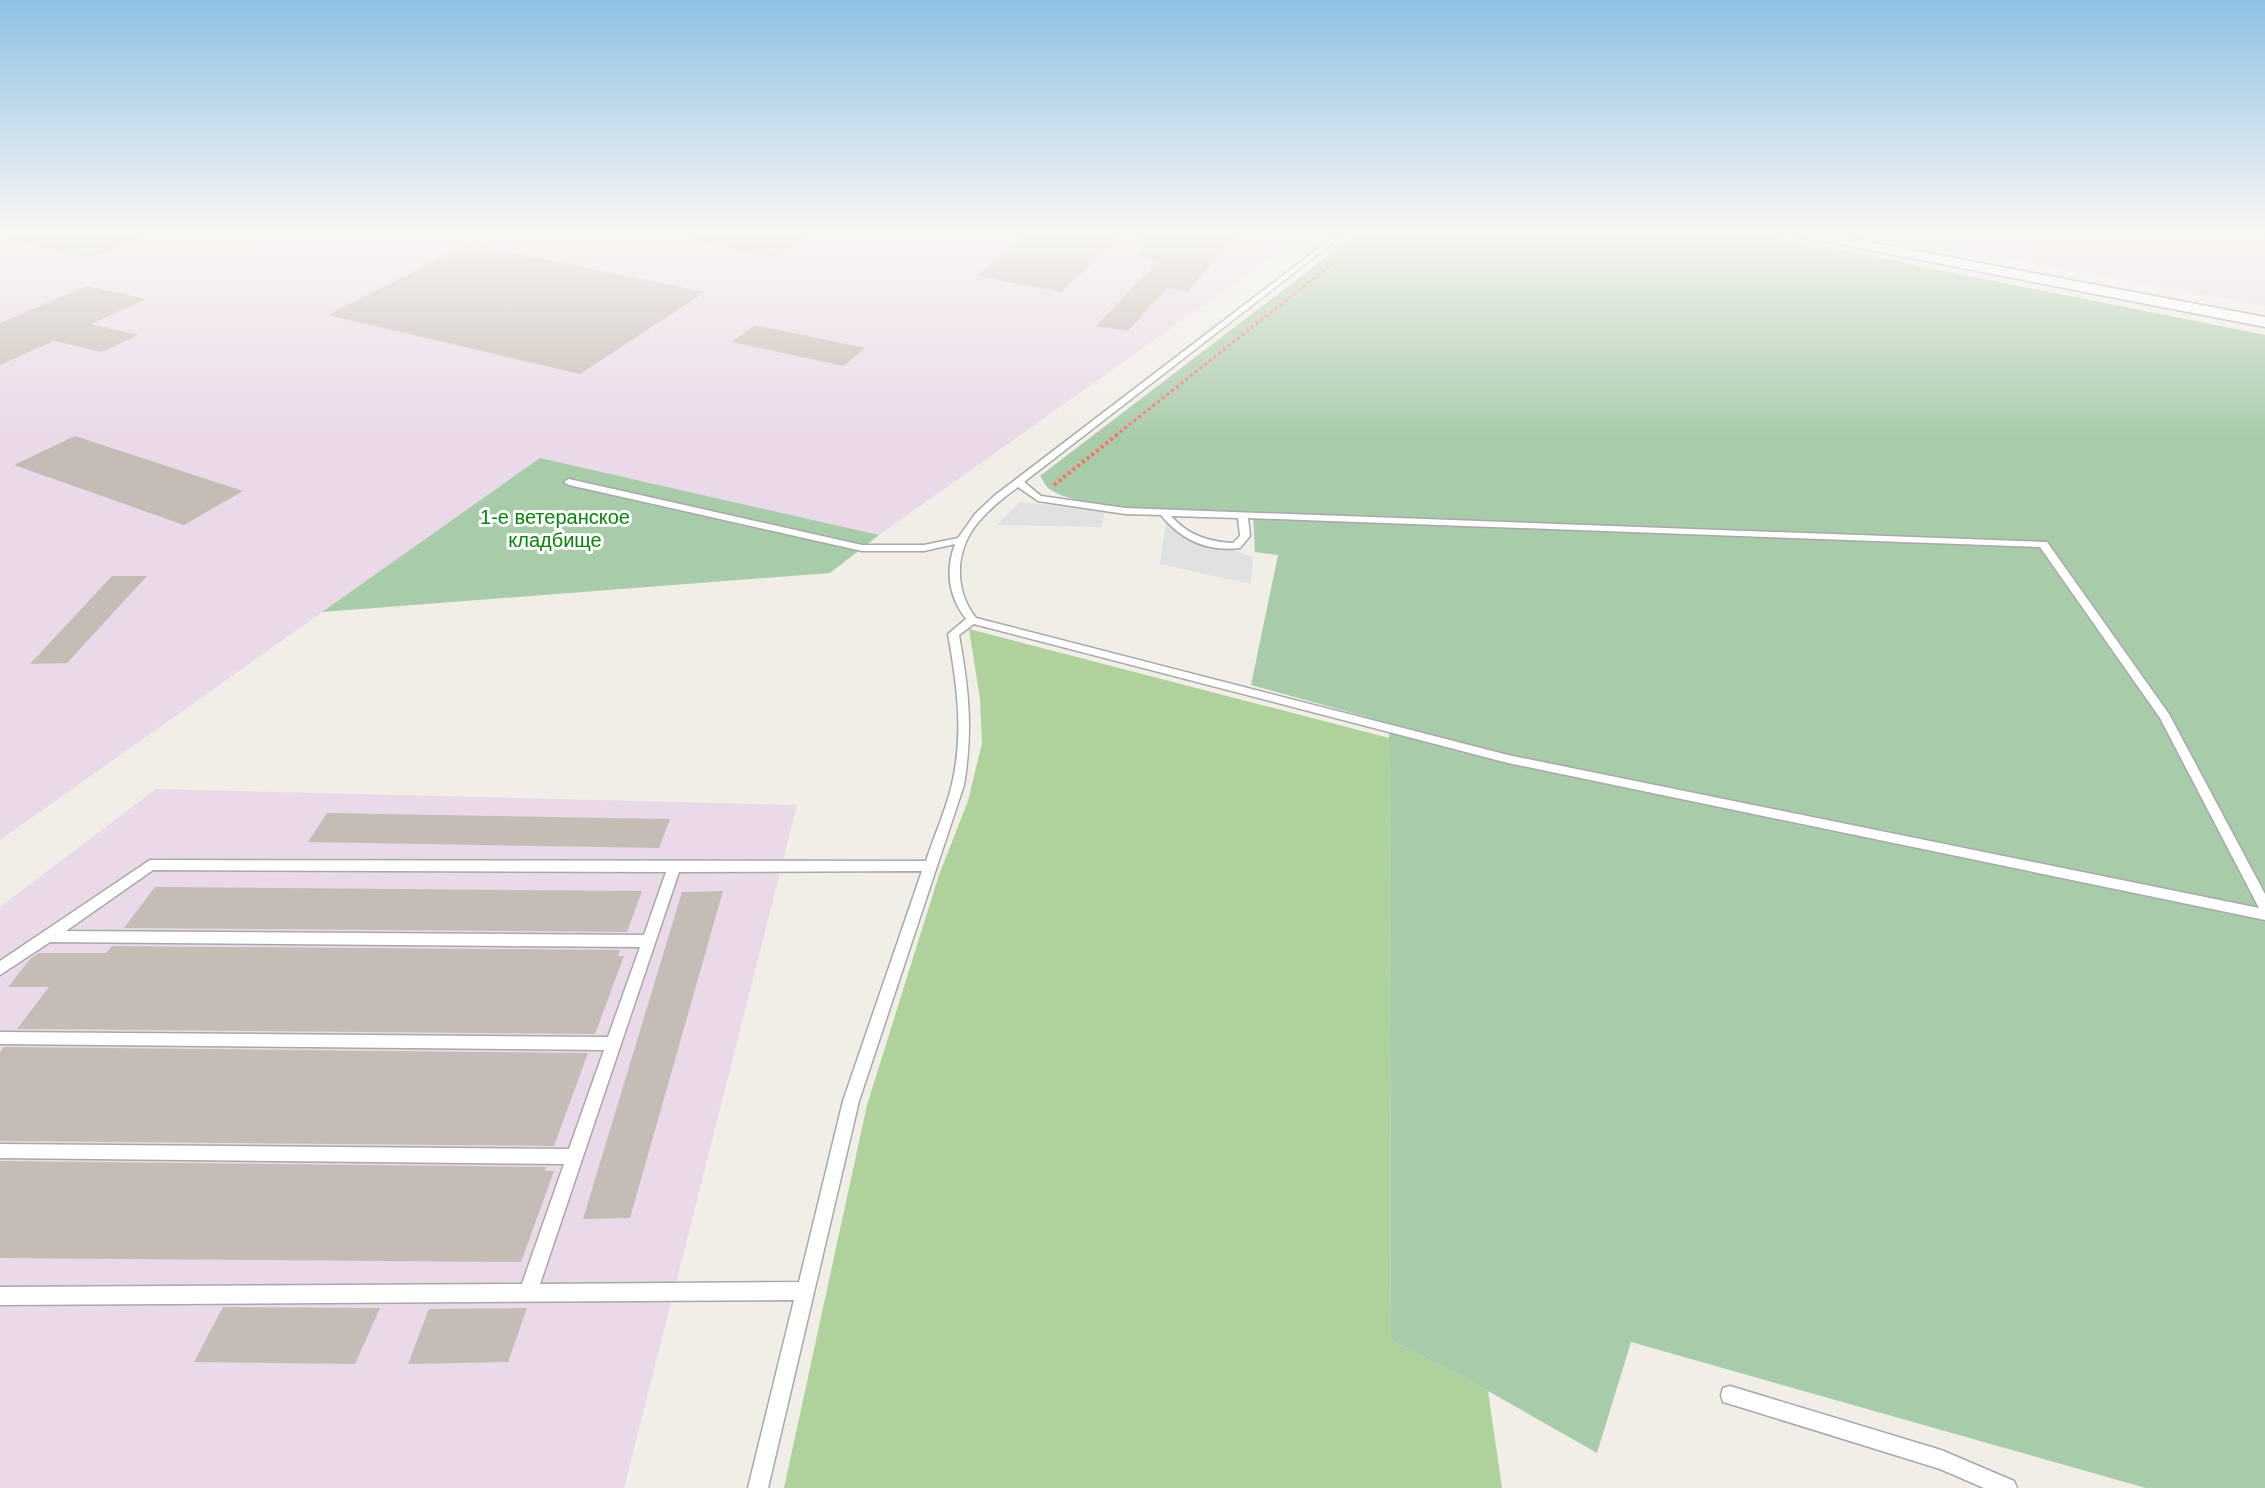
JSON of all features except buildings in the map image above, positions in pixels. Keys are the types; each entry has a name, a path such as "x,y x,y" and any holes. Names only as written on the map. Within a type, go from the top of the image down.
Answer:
{"street":[{"path":"2153,300 2265,322"}],"lane":[{"path":"1255,300 1018,482 969,527 961,540 953,579 961,609 972,620 1508,759 2265,915"},
{"path":"569,482 862,548 924,548 961,540"},
{"path":"1018,482 1038,498 1125,511 1243,518 2043,544 2165,717 2265,907"},
{"path":"1164,513 1177,531 1212,546 1236,546 1245,536 1243,518"},
{"path":"758,1488 851,1101 928,866 958,785 966,738 966,699 953,634 972,620"},
{"path":"0,969 150,865 928,866"},
{"path":"528,1293 674,867"},
{"path":"47,936 648,941"},
{"path":"0,1038 613,1044"},
{"path":"0,1151 574,1157"},
{"path":"0,1296 806,1291"},
{"path":"1730,1395 1941,1460 2007,1488"}],"path":[{"path":"1038,498 1285,300"}],"shaded area":[{"path":"0,300 1210,300 879,535 540,458 0,840"},
{"path":"2235,300 2265,300 2265,306"},
{"path":"1020,502 1105,511 1101,527 997,525"},
{"path":"1166,521 1253,558 1251,584 1160,564"},
{"path":"156,789 797,805 624,1488 0,1488 0,907"}],"green space":[{"path":"1269,300 2092,300 2265,335 2265,1488 2146,1488 1631,1342 1597,1453 1391,1340 1389,723 1251,685 1278,555 1255,552 1253,514 1148,509 1089,502 1051,490 1040,476"},
{"name":"1-е ветеранское кладбище","path":"540,458 879,535 830,573 322,612"},
{"path":"969,629 1389,738 1391,1340 1488,1391 1502,1488 784,1488 867,1105 939,875 968,801 982,743 980,699"}]}
